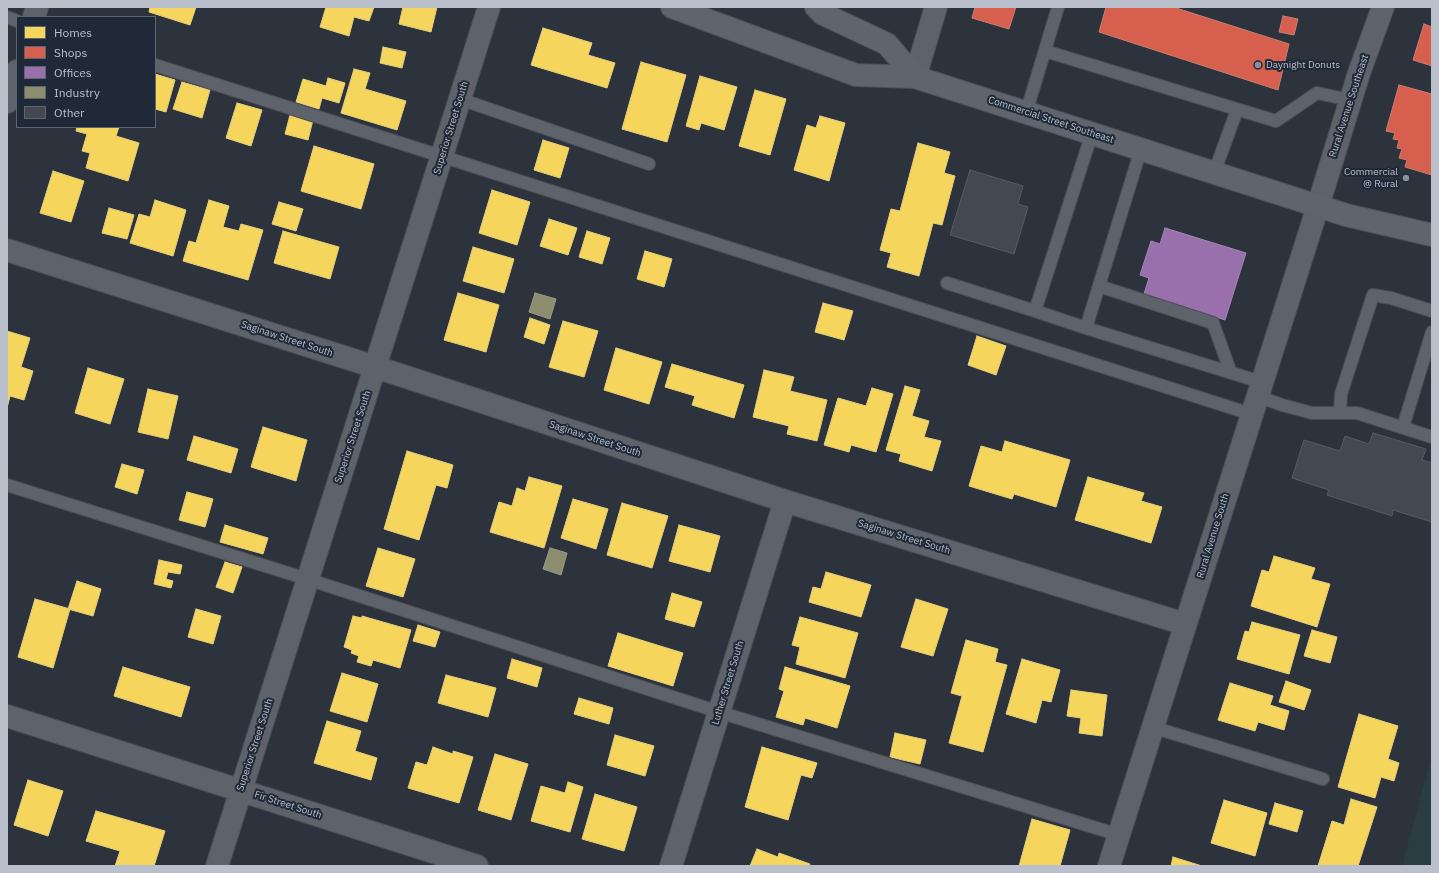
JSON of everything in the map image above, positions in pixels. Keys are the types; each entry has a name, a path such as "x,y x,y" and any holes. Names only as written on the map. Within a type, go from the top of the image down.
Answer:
{"main road":[{"name":"Commercial Street Southeast","path":"672,7 856,75 915,77 1346,215 1432,235"},
{"path":"816,7 823,14 888,44 915,77"}],"street":[{"name":"Superior Street South","path":"216,866 376,367 489,7"},
{"path":"915,77 936,7"},
{"name":"Rural Avenue Southeast","path":"1318,206 1350,100 1383,7"},
{"path":"7,102 16,74"},
{"name":"Rural Avenue South","path":"1109,866 1256,397 1318,206"},
{"name":"Saginaw Street South","path":"7,250 376,367 785,501 1185,624"},
{"name":"Luther Street South","path":"671,866 785,501"},
{"name":"Fir Street South","path":"7,716 477,866"}],"lane":[{"path":"1026,112 1058,7"},
{"path":"1045,51 1276,121 1316,93 1350,100"},
{"path":"156,65 442,157 1256,397 1312,413 1357,413 1432,437"},
{"path":"460,99 649,164"},
{"path":"1214,173 1237,110"},
{"path":"1035,311 1092,133"},
{"path":"1086,328 1141,149"},
{"path":"947,283 1231,373"},
{"path":"1099,286 1213,323 1231,373 1256,397"},
{"path":"1340,412 1341,394 1373,295 1391,298 1432,311"},
{"path":"1403,427 1432,332"},
{"path":"7,484 719,712 1119,835"},
{"path":"1152,728 1323,779"}],"green space":[{"path":"1432,754 1432,866 1402,866"}],"building: Homes":[{"path":"150,7 196,7 190,25 149,12"},
{"path":"326,7 374,7 369,21 354,17 349,36 320,27"},
{"path":"403,7 437,7 431,32 399,24"},
{"path":"543,28 592,43 588,55 615,63 607,88 531,65"},
{"path":"383,47 406,52 402,68 380,63"},
{"path":"641,62 686,75 667,142 622,129"},
{"path":"354,69 370,73 365,89 406,101 397,130 341,113"},
{"path":"156,74 175,80 166,112 156,109"},
{"path":"700,76 737,87 724,130 701,123 699,130 686,126"},
{"path":"328,78 345,83 339,103 322,98 319,109 296,102 303,79 326,86"},
{"path":"182,82 210,90 202,118 173,109"},
{"path":"755,90 786,99 770,155 739,146"},
{"path":"237,103 262,110 251,146 226,138"},
{"path":"290,115 313,120 308,140 285,134"},
{"path":"820,116 845,123 829,181 794,170 807,125 816,128"},
{"path":"77,128 119,128 116,136 139,143 128,181 86,168 90,153 82,151 87,134 76,131"},
{"path":"543,140 569,148 560,178 534,170"},
{"path":"918,143 950,152 944,173 955,176 942,225 933,223 919,276 887,267 891,253 880,250 891,209 900,211"},
{"path":"314,146 374,164 361,209 301,191"},
{"path":"53,171 84,181 71,222 40,213"},
{"path":"492,190 530,202 517,245 479,233"},
{"path":"155,200 186,210 173,256 130,243 139,214 150,217"},
{"path":"209,200 229,206 223,227 239,231 241,224 263,230 248,280 183,261 189,241 196,243"},
{"path":"279,202 303,209 296,231 272,224"},
{"path":"109,208 134,215 127,239 102,233"},
{"path":"549,219 577,228 568,255 540,246"},
{"path":"283,231 339,247 330,279 274,263"},
{"path":"587,231 610,238 602,264 579,257"},
{"path":"473,247 514,259 504,293 463,281"},
{"path":"645,251 672,259 664,287 637,279"},
{"path":"458,293 499,305 486,352 444,340"},
{"path":"823,303 853,311 844,340 815,332"},
{"path":"530,318 550,325 544,344 524,337"},
{"path":"563,321 598,331 584,377 549,367"},
{"path":"7,331 30,338 21,367 33,371 24,400 10,396 7,408"},
{"path":"977,336 1006,346 996,375 968,365"},
{"path":"616,348 662,362 649,404 604,390"},
{"path":"672,364 744,385 734,418 692,405 695,396 665,387"},
{"path":"88,368 124,379 110,424 75,413"},
{"path":"764,370 794,377 790,391 827,400 817,441 787,434 789,426 753,417"},
{"path":"905,386 920,390 912,416 929,421 924,437 941,441 932,471 899,461 901,454 886,450"},
{"path":"872,388 893,394 876,452 851,445 849,452 824,445 838,398 866,406"},
{"path":"148,389 178,396 168,439 138,432"},
{"path":"263,427 307,440 296,481 251,467"},
{"path":"194,436 238,449 231,473 187,460"},
{"path":"1005,441 1070,460 1056,507 1014,494 1012,499 969,486 981,446 1002,452"},
{"path":"407,451 453,465 447,488 436,485 419,540 384,529"},
{"path":"122,464 144,470 137,494 115,487"},
{"path":"529,477 562,486 544,548 490,532 499,502 512,506 517,488 525,491"},
{"path":"1088,477 1144,493 1141,501 1162,507 1151,543 1075,520"},
{"path":"187,492 213,499 205,527 179,520"},
{"path":"573,499 608,509 596,549 561,538"},
{"path":"622,503 668,516 652,568 607,555"},
{"path":"225,525 268,538 263,554 220,542"},
{"path":"679,525 720,536 710,572 669,561"},
{"path":"378,548 415,559 403,597 366,586"},
{"path":"1274,556 1315,568 1311,579 1330,584 1317,627 1251,606 1262,570 1269,572"},
{"path":"159,560 182,565 180,574 168,572 166,579 173,581 171,588 154,584"},
{"path":"225,562 242,567 233,593 216,587"},
{"path":"826,572 871,585 861,617 809,602 813,587 821,589"},
{"path":"77,581 101,589 93,616 68,609"},
{"path":"672,593 702,602 694,627 665,619"},
{"path":"35,599 70,609 53,668 18,657"},
{"path":"916,599 948,609 933,656 901,647"},
{"path":"196,609 221,616 213,644 188,637"},
{"path":"353,616 362,618 362,616 411,630 400,668 373,660 371,666 357,662 359,656 351,653 352,650 344,647"},
{"path":"800,617 858,633 845,678 796,664 800,647 792,645"},
{"path":"1252,622 1300,635 1289,674 1237,659 1245,631 1249,632"},
{"path":"418,625 440,632 435,647 413,641"},
{"path":"1312,630 1337,637 1330,663 1304,656"},
{"path":"618,633 683,653 673,686 608,666"},
{"path":"966,640 998,649 995,662 1007,665 983,752 949,743 962,696 951,693"},
{"path":"512,659 542,668 537,687 507,678"},
{"path":"1022,659 1060,670 1051,702 1042,700 1036,723 1006,714"},
{"path":"123,667 190,687 181,717 114,696"},
{"path":"785,667 850,686 837,728 805,718 803,725 776,717 784,691 779,689"},
{"path":"342,673 378,684 367,722 330,711"},
{"path":"446,675 496,688 488,717 438,703"},
{"path":"1286,681 1311,690 1304,710 1279,702"},
{"path":"1230,683 1273,696 1270,705 1289,711 1284,730 1258,722 1255,731 1218,720"},
{"path":"1071,690 1107,695 1102,736 1079,733 1081,718 1067,716"},
{"path":"579,698 613,708 609,724 574,714"},
{"path":"1359,714 1398,726 1388,759 1399,763 1394,781 1381,777 1375,798 1338,787"},
{"path":"327,721 361,731 355,751 377,758 371,780 314,763"},
{"path":"895,733 926,740 920,764 890,757"},
{"path":"615,735 654,746 645,776 607,765"},
{"path":"433,747 453,754 453,751 473,757 459,803 408,788 416,762 427,765"},
{"path":"762,747 817,763 812,778 801,775 788,820 745,807"},
{"path":"495,754 528,764 511,820 478,810"},
{"path":"28,780 63,791 48,836 14,825"},
{"path":"568,782 583,787 570,832 531,821 541,786 565,793"},
{"path":"595,794 637,807 624,851 582,839"},
{"path":"1351,799 1377,807 1358,866 1318,866 1332,821 1344,825"},
{"path":"1224,800 1267,813 1255,856 1211,843"},
{"path":"1275,803 1303,811 1297,832 1269,824"},
{"path":"96,811 165,831 154,866 115,866 120,851 86,841"},
{"path":"1032,819 1070,830 1060,866 1019,866"},
{"path":"757,849 778,857 779,853 810,864 809,866 750,866"},
{"path":"1173,857 1202,866 1171,866"}],"building: Shops":[{"path":"975,7 1016,7 1009,29 972,18"},
{"path":"1106,7 1173,7 1289,44 1278,90 1099,32"},
{"path":"1283,16 1298,19 1294,35 1279,32"},
{"path":"1424,24 1432,27 1432,66 1413,60"},
{"path":"1399,85 1432,94 1432,175 1405,167 1407,160 1399,158 1402,149 1397,148 1399,140 1393,139 1395,133 1386,131"}],"building: Offices":[{"path":"1165,228 1246,253 1225,320 1144,294 1149,278 1140,275 1151,241 1160,244"}],"building: Industry":[{"path":"535,293 556,299 550,319 529,312"},
{"path":"550,548 567,553 561,575 543,569"}],"building: Other":[{"path":"970,170 1023,186 1018,204 1028,207 1014,254 950,235"},
{"path":"1373,433 1426,449 1422,460 1432,463 1432,522 1393,510 1392,516 1327,495 1329,490 1292,478 1304,440 1340,451 1345,436 1369,444"}],"place":[{"name":"Daynight Donuts","path":"1258,65"},
{"name":"Commercial @ Rural","path":"1406,178"}]}
